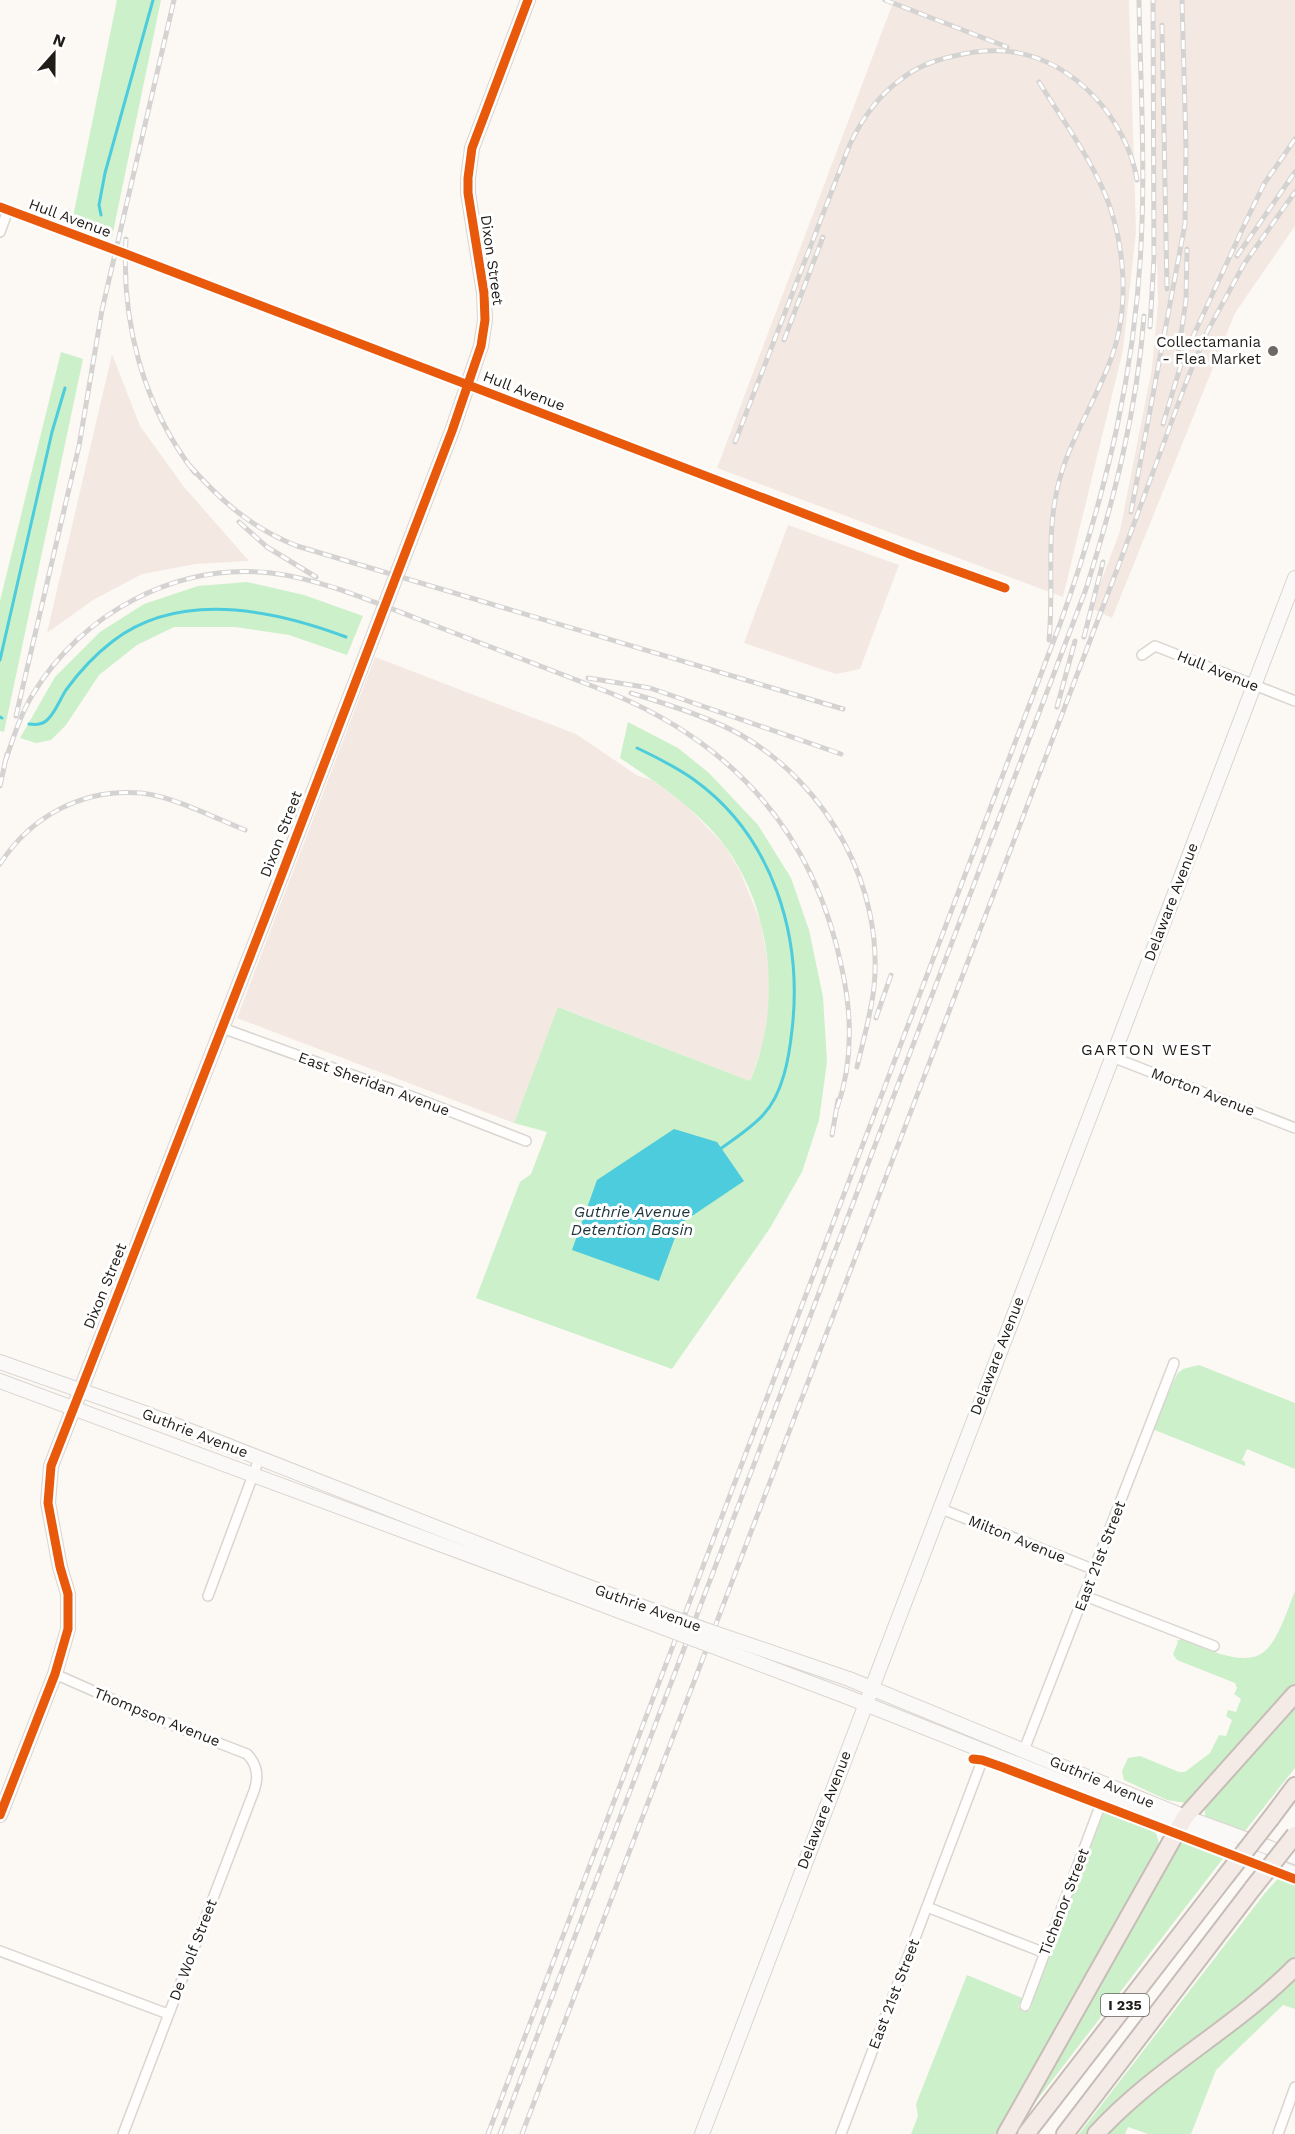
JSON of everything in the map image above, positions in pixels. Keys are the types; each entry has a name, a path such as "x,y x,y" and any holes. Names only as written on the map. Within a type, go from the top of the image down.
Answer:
{"highway":[{"path":"1006,2134 1181,1823 1295,1694"},
{"name":"I 235","path":"1026,2134 1295,1786"},
{"name":"I 235","path":"1065,2134 1295,1835"},
{"path":"1096,2134 1119,2108 1180,2058 1263,1996 1295,1967"}],"main road":[{"name":"Dixon Street","path":"0,1815 55,1674 68,1629 68,1594 60,1568 48,1503 51,1466 222,1028 468,386 481,346 485,320 483,293 468,193 472,148 528,0"},
{"name":"Delaware Avenue","path":"702,2134 1295,578"},
{"name":"Guthrie Avenue","path":"0,1362 142,1412 259,1459 392,1508 571,1586 985,1753 1103,1798 1295,1857"},
{"name":"Guthrie Avenue","path":"0,1381 134,1429 252,1476 871,1687 1024,1750 1295,1874"}],"street":[{"name":"Hull Avenue","path":"4,209 915,556 1005,588"},
{"path":"0,232 4,209"},
{"name":"Hull Avenue","path":"1142,655 1155,646 1295,701"},
{"name":"East Sheridan Avenue","path":"222,1028 408,1095 526,1141"},
{"name":"Morton Avenue","path":"1112,1057 1295,1128"},
{"name":"East 21st Street","path":"1024,1750 1174,1363"},
{"path":"208,1596 259,1459"},
{"name":"Milton Avenue","path":"939,1508 1095,1570"},
{"path":"1085,1596 1214,1646"},
{"name":"Thompson Avenue","path":"55,1674 159,1720 239,1750 247,1754 255,1764"},
{"name":"East 21st Street","path":"841,2134 985,1753"},
{"name":"De Wolf Street","path":"123,2134 257,1784 255,1764"},
{"name":"Tichenor Street","path":"1025,2006 1103,1798"},
{"path":"927,1907 1045,1953"},
{"path":"0,1951 168,2014"},
{"path":"1278,2134 1295,2087"}],"shaded area":[{"path":"894,0 1129,0 1136,232 1123,350 1063,597 717,468"},
{"path":"1151,0 1295,0 1295,226 1235,313 1112,618 1091,608 1120,531 1152,368 1158,303"},
{"path":"112,354 140,426 184,487 249,561 196,564 142,574 93,600 47,633"},
{"path":"788,525 899,565 860,669 836,674 744,643"},
{"path":"375,657 576,734 638,776 652,780 685,804 725,846 740,871 761,923 769,970 770,1000 763,1044 750,1081 559,1007 514,1123 237,1018"}],"green space":[{"path":"117,0 161,0 112,237 72,222"},
{"path":"61,352 83,359 4,732 0,731 0,601"},
{"path":"247,582 304,595 363,616 347,655 289,635 235,627 174,627 137,645 99,675 66,725 51,740 36,743 20,738 55,677 100,632 144,604 198,586"},
{"path":"628,722 678,748 709,773 758,825 791,878 809,930 823,997 827,1062 819,1120 802,1172 770,1228 672,1369 476,1298 520,1182 531,1174 547,1132 514,1123 558,1007 750,1081 760,1053 769,992 768,960 754,900 725,846 702,820 676,798 620,758"},
{"path":"1199,1365 1295,1403 1295,1469 1247,1449 1242,1460 1245,1466 1152,1429 1177,1374 1183,1369"},
{"path":"1295,1591 1295,1686 1186,1803 1167,1800 1124,1780 1122,1771 1128,1758 1140,1756 1179,1772 1185,1772 1210,1753 1219,1735 1226,1736 1232,1720 1226,1716 1228,1710 1236,1712 1241,1699 1234,1694 1237,1688 1235,1683 1177,1660 1173,1654 1178,1642 1176,1641 1182,1639 1224,1655 1247,1658 1258,1656 1275,1638"},
{"path":"1295,1704 1295,1768 1245,1831 1205,1816 1208,1805"},
{"path":"1110,1808 1124,1812 1149,1825 1158,1838 1159,1851 999,2134 911,2134 918,2116 916,2104 967,1975 1022,1998 1018,2007 1030,2011 1039,1980 1104,1812"},
{"path":"1185,1835 1228,1852 1020,2122 1181,1839"},
{"path":"1281,1875 1295,1881 1295,1959 1096,2124 1087,2134 1079,2134 1265,1893"},
{"path":"1295,1977 1295,2009 1283,2005 1216,2070 1191,2134 1148,2134 1128,2127 1125,2134 1105,2134 1120,2117"}],"water":[{"name":"Guthrie Avenue Detention Basin","path":"674,1129 717,1142 744,1181 680,1224 659,1281 572,1250 597,1180"}],"waterway":[{"path":"101,215 99,205 105,173 153,0"},
{"path":"0,660 52,432 65,388"},
{"path":"29,724 40,724 49,718 76,677 113,641 139,625 168,615 197,610 258,613 289,619 346,637"},
{"path":"637,748 680,770 721,802 744,829 762,859 777,891 787,924 794,995 791,1041 784,1075 776,1097 763,1115 720,1149"}],"railway":[{"path":"16,716 79,446 102,310 174,0"},
{"path":"885,0 1007,47"},
{"path":"488,2134 1060,624 1092,526 1106,476 1127,376 1139,274 1143,166 1139,0"},
{"path":"1150,327 1154,258 1153,0"},
{"path":"1131,512 1185,224 1186,147 1182,0"},
{"path":"1162,25 1167,289"},
{"path":"735,442 850,144 877,101 906,75 947,58 991,51 1013,52 1057,67 1077,81 1110,116 1122,136 1137,180"},
{"path":"1039,82 1080,146 1102,187 1116,229 1123,275 1121,321 1116,343 1103,380 1073,442 1057,490 1052,527 1049,640"},
{"path":"1163,424 1183,358 1248,217 1264,184 1295,139"},
{"path":"1237,256 1295,172"},
{"path":"522,2134 1187,380 1207,332 1244,264 1295,192"},
{"path":"784,340 823,237"},
{"path":"126,239 127,301 139,362 162,420 195,473"},
{"path":"1177,360 1186,300 1187,249"},
{"path":"500,2134 1086,589 1123,454 1136,386 1144,316"},
{"path":"190,466 239,513 266,531 297,546 843,709"},
{"path":"239,522 267,547 316,577"},
{"path":"1084,637 1103,562"},
{"path":"5,762 28,702 53,665 77,640 104,618 134,599 167,585 200,576 235,572 271,573 327,585 613,694 657,715 697,740 733,769 764,802 790,838 812,878 829,921 842,969 848,1004 848,1056 837,1108"},
{"path":"1057,707 1075,641"},
{"path":"588,678 650,688 841,754"},
{"path":"631,693 716,723 741,735 772,756 800,781 824,810 844,842 859,877 870,912 875,950 873,997 857,1067"},
{"path":"0,786 7,754"},
{"path":"0,864 27,832 43,819 60,809 99,795 141,793 166,798 245,830"},
{"path":"876,1018 891,975"},
{"path":"832,1135 838,1100"}],"cycle path":[{"path":"0,1815 55,1674 68,1629 68,1594 60,1567 48,1503 51,1466 452,431 481,346 485,320 484,293 468,193 472,148 528,0"},
{"path":"0,207 915,556 1005,588"},
{"path":"973,1759 1002,1767 1295,1879"}],"place":[{"name":"Collectamania - Flea Market","path":"1273,351"}],"district":[{"name":"GARTON WEST","path":"1147,1049"}]}
